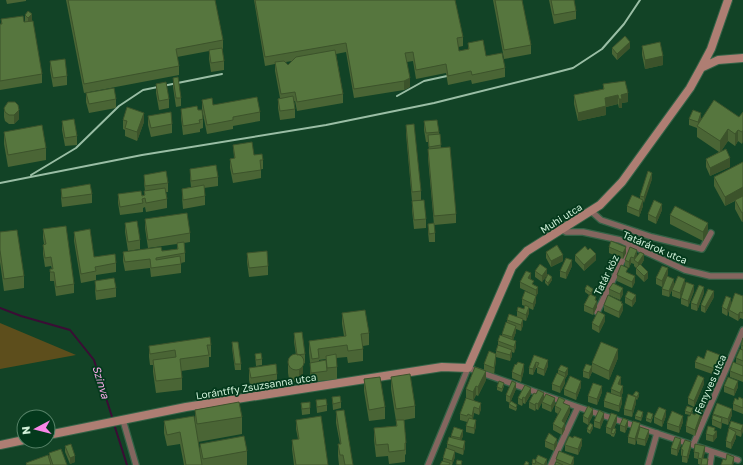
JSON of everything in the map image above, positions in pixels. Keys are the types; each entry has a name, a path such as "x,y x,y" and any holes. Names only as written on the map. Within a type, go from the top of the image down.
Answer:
{"main road":[{"name":"Muhi utca","path":"468,368 512,267 527,250 591,210 612,193 622,182 690,88 711,49 728,0"},
{"path":"701,68 718,60 743,58"},
{"name":"Lorántffy Zsuzsanna utca","path":"56,434 186,407 442,367 468,368"},
{"path":"0,445 16,442"}],"street":[{"name":"Tatárárok utca","path":"591,210 601,220 652,237 702,249 711,233"},
{"name":"Tatárárok utca","path":"561,229 569,232 583,232 620,240 685,270 710,276 743,276"},
{"name":"Tatár köz","path":"597,312 630,245"},
{"name":"Fenyves utca","path":"692,445 743,330"},
{"path":"468,368 578,407 738,460"},
{"name":"Muhi utca","path":"428,465 468,368"},
{"path":"551,465 578,407"},
{"path":"123,420 136,465"},
{"path":"648,465 657,433"},
{"path":"710,465 712,452"}],"shaded area":[{"path":"0,323 76,355 0,369"}],"building":[{"path":"68,0 215,0 223,40 176,49 179,66 84,84"},
{"path":"255,0 455,0 463,37 457,38 459,51 469,49 468,43 483,40 486,56 502,53 505,68 472,75 471,71 448,76 446,64 416,70 413,52 405,53 410,78 404,81 354,89 346,43 265,57"},
{"path":"495,0 522,0 531,45 504,50"},
{"path":"551,0 574,0 576,11 554,15"},
{"path":"28,11 32,14 28,18 25,15"},
{"path":"23,16 24,22 33,21 42,74 0,81 1,19"},
{"path":"625,36 630,42 617,54 612,48"},
{"path":"660,42 663,56 645,60 642,46"},
{"path":"222,48 224,61 211,63 209,50"},
{"path":"335,50 343,94 297,102 295,92 281,94 275,62 284,61 288,65 296,57"},
{"path":"65,59 67,76 53,78 50,61"},
{"path":"178,77 181,98 176,98 173,78"},
{"path":"625,81 628,93 621,95 622,99 619,99 618,95 605,98 606,106 578,113 574,95 604,89 603,84"},
{"path":"166,82 169,99 159,101 156,84"},
{"path":"114,88 116,99 89,104 86,93"},
{"path":"293,96 295,109 280,111 278,99"},
{"path":"257,97 260,112 233,117 233,120 207,125 202,100 212,98 213,105"},
{"path":"714,100 739,117 743,112 742,132 738,130 735,134 728,129 720,141 697,126"},
{"path":"8,102 15,102 18,105 19,110 14,115 9,115 5,112 4,108"},
{"path":"197,106 198,110 202,110 203,119 199,120 200,123 183,126 181,109"},
{"path":"127,107 144,113 137,132 125,128 127,121 123,120"},
{"path":"693,110 701,113 698,122 689,119"},
{"path":"171,112 172,124 151,128 148,116"},
{"path":"74,119 77,136 65,138 62,121"},
{"path":"437,120 439,132 426,133 424,121"},
{"path":"414,124 421,191 412,192 406,125"},
{"path":"42,125 46,148 8,155 4,132"},
{"path":"440,134 441,145 429,147 428,135"},
{"path":"252,142 254,155 262,154 263,160 260,160 261,170 233,174 230,159 235,158 233,145"},
{"path":"450,147 456,214 434,216 428,149"},
{"path":"726,149 730,158 710,168 706,159"},
{"path":"743,162 743,187 725,197 714,177"},
{"path":"216,165 218,177 191,181 190,169"},
{"path":"166,171 168,183 145,186 144,175"},
{"path":"648,171 652,173 644,197 640,196"},
{"path":"90,184 92,194 62,198 61,189"},
{"path":"204,185 205,196 183,200 182,189"},
{"path":"165,188 167,199 146,203 145,198 142,199 143,203 120,207 118,194 141,191 142,196 145,195 144,191"},
{"path":"632,195 643,200 639,211 627,206"},
{"path":"743,196 743,212 742,213 735,200"},
{"path":"424,200 426,219 414,220 412,201"},
{"path":"654,200 662,204 656,218 648,214"},
{"path":"675,206 708,223 703,232 670,215"},
{"path":"187,213 190,233 148,240 145,219"},
{"path":"137,221 140,240 128,242 125,223"},
{"path":"434,223 435,233 429,234 428,224"},
{"path":"66,226 74,284 56,287 54,272 50,272 50,269 53,269 51,257 45,258 43,245 46,244 43,229"},
{"path":"90,229 94,257 115,254 116,263 95,267 96,271 81,274 74,232"},
{"path":"17,230 24,276 4,279 0,250 0,232"},
{"path":"611,241 626,247 623,253 609,247"},
{"path":"184,242 185,253 156,258 156,260 180,256 181,264 151,268 150,259 125,262 123,252 161,247 162,251 178,249 177,243"},
{"path":"557,245 563,255 551,261 546,252"},
{"path":"585,246 588,250 590,248 596,254 584,265 575,255"},
{"path":"630,247 637,250 634,258 631,257 629,262 625,260"},
{"path":"267,251 268,266 249,268 247,253"},
{"path":"640,252 644,254 638,263 634,260"},
{"path":"566,258 572,260 566,273 560,271"},
{"path":"540,264 547,269 542,276 535,271"},
{"path":"640,264 648,272 644,276 636,268"},
{"path":"621,265 628,268 626,272 635,276 632,282 617,275"},
{"path":"662,266 668,268 662,281 656,278"},
{"path":"526,271 531,273 528,278 534,281 532,284 538,287 536,290 520,282"},
{"path":"548,274 552,277 548,283 545,280"},
{"path":"667,276 674,279 669,291 662,289"},
{"path":"678,276 685,279 680,293 672,290"},
{"path":"114,278 116,288 96,291 95,281"},
{"path":"686,282 694,285 688,301 681,298"},
{"path":"613,283 623,288 620,294 609,289"},
{"path":"587,285 593,289 591,293 585,289"},
{"path":"699,285 704,287 697,305 691,303"},
{"path":"708,289 714,291 705,307 701,305"},
{"path":"525,291 536,296 533,304 522,299"},
{"path":"628,291 636,295 632,301 625,297"},
{"path":"735,293 743,296 743,313 740,312 738,315 729,310"},
{"path":"590,294 596,297 595,300 597,301 593,309 584,305"},
{"path":"608,295 622,302 621,303 623,304 619,312 604,305"},
{"path":"726,296 731,298 727,310 722,307"},
{"path":"525,305 529,307 526,315 517,311 518,307 524,309"},
{"path":"365,310 369,333 361,334 363,349 348,351 347,345 318,349 319,358 312,359 309,341 346,336 342,313"},
{"path":"598,311 605,315 599,327 592,323"},
{"path":"509,314 523,319 521,325 507,320"},
{"path":"506,322 516,326 512,337 502,334"},
{"path":"302,332 305,354 297,355 294,333"},
{"path":"500,335 516,341 514,347 498,341"},
{"path":"210,337 211,345 207,345 209,355 180,359 182,378 156,381 153,360 176,357 175,350 150,354 149,346"},
{"path":"232,342 238,342 241,364 235,364"},
{"path":"601,342 618,349 609,371 592,363"},
{"path":"498,345 512,350 510,355 496,351"},
{"path":"740,349 743,350 743,361 736,358"},
{"path":"707,350 720,355 715,369 695,362 698,356 704,359"},
{"path":"489,351 496,354 494,368 484,364"},
{"path":"261,353 262,359 256,360 255,354"},
{"path":"296,354 303,359 304,362 299,369 296,370 289,365 288,362 293,355"},
{"path":"336,354 337,367 327,368 326,356"},
{"path":"534,355 548,360 544,370 537,367 539,363 536,362 533,369 529,368"},
{"path":"326,360 327,371 311,373 310,363"},
{"path":"518,362 524,364 521,376 512,372 515,364 516,365"},
{"path":"733,362 743,366 743,376 730,371"},
{"path":"276,364 277,374 251,378 249,368"},
{"path":"586,364 592,366 589,373 583,371"},
{"path":"561,365 568,368 565,373 558,370"},
{"path":"475,367 486,371 478,387 476,386 473,392 466,389"},
{"path":"557,373 565,377 560,387 552,384"},
{"path":"410,374 415,406 396,409 391,377"},
{"path":"617,375 621,377 618,384 623,386 620,393 611,389"},
{"path":"698,375 704,378 694,401 688,398"},
{"path":"570,376 581,381 576,394 564,389"},
{"path":"380,377 385,407 369,410 364,379"},
{"path":"728,377 738,381 734,390 724,386"},
{"path":"499,381 504,383 502,389 497,387"},
{"path":"512,381 516,383 510,397 506,395"},
{"path":"593,383 602,386 597,399 588,396"},
{"path":"525,385 531,388 522,400 518,398"},
{"path":"538,390 544,393 538,404 536,403 535,405 529,402 534,393 536,394"},
{"path":"636,391 639,393 637,397 633,395"},
{"path":"607,392 622,397 619,406 604,401"},
{"path":"546,394 555,398 551,406 542,402"},
{"path":"628,394 636,397 632,411 624,409"},
{"path":"340,396 341,402 333,404 332,397"},
{"path":"559,397 565,400 563,403 570,406 562,421 565,423 562,429 553,424 561,409 555,406"},
{"path":"739,397 743,399 743,408 733,404 735,398 738,400"},
{"path":"466,398 481,403 479,409 474,407 472,416 468,414 467,416 460,414"},
{"path":"326,399 327,405 317,407 316,400"},
{"path":"511,401 517,405 516,408 509,404"},
{"path":"239,402 242,417 197,424 195,410"},
{"path":"310,402 310,408 302,409 301,403"},
{"path":"717,403 732,409 728,419 713,414"},
{"path":"588,406 593,409 588,419 583,416"},
{"path":"687,406 693,408 691,413 685,411"},
{"path":"698,406 703,408 695,430 686,426 688,416 690,416 691,413 695,415"},
{"path":"659,407 666,410 662,421 654,417"},
{"path":"344,410 353,465 345,465 343,455 340,455 338,444 341,444 336,411"},
{"path":"599,410 604,413 600,423 594,421"},
{"path":"638,410 643,412 641,418 635,416"},
{"path":"672,411 683,416 679,427 667,423"},
{"path":"648,412 653,414 651,420 646,418"},
{"path":"611,413 617,415 611,429 606,427"},
{"path":"713,415 722,418 721,423 712,419"},
{"path":"194,416 202,465 186,465 180,432 167,435 164,421"},
{"path":"321,416 328,465 296,465 292,440 299,439 296,420"},
{"path":"469,418 476,420 474,428 466,426"},
{"path":"623,418 628,420 625,427 620,425"},
{"path":"396,420 404,420 406,443 405,450 389,452 388,444 376,445 374,428 397,426"},
{"path":"633,421 640,423 635,439 628,437"},
{"path":"731,421 743,425 741,431 729,427"},
{"path":"590,423 593,425 590,431 587,429"},
{"path":"708,426 715,428 714,431 717,431 713,436 706,434"},
{"path":"454,427 463,430 460,438 451,436"},
{"path":"640,427 649,430 645,440 637,438"},
{"path":"613,428 616,429 614,434 611,433"},
{"path":"729,428 736,432 731,443 726,441"},
{"path":"549,433 557,439 554,445 545,441"},
{"path":"244,436 247,451 203,459 200,444"},
{"path":"569,436 582,439 578,449 565,445"},
{"path":"449,437 465,441 463,449 447,444"},
{"path":"675,437 681,439 677,450 671,448"},
{"path":"685,440 691,442 687,457 682,456 683,450 681,449"},
{"path":"71,444 75,456 70,458 65,446"},
{"path":"695,444 705,446 702,458 708,459 707,465 701,465 702,459 698,458 699,453 694,452"},
{"path":"446,448 455,451 452,461 443,458"},
{"path":"61,449 67,465 53,465 49,453"},
{"path":"559,451 574,457 571,465 556,459"},
{"path":"727,454 734,457 732,465 721,465 723,459 726,460"},
{"path":"48,455 51,465 27,465 26,463"},
{"path":"538,455 547,459 544,465 535,461"},
{"path":"533,459 536,460 535,464 532,463"},
{"path":"457,460 462,461 461,465 456,464"},
{"path":"442,461 450,463 449,465 440,465"},
{"path":"526,461 529,463 528,465 524,465"},
{"path":"556,462 563,465 555,465"}],"waterway":[{"name":"Szinva","path":"0,308 21,316 70,330 94,360 113,420"},
{"name":"Szinva","path":"114,424 127,465"}],"railway":[{"path":"0,183 142,155 326,125 434,103 573,68 602,49 624,24 640,0"},
{"path":"31,175 76,148 119,106 143,90 222,74"},
{"path":"397,96 424,81 447,76"}]}
